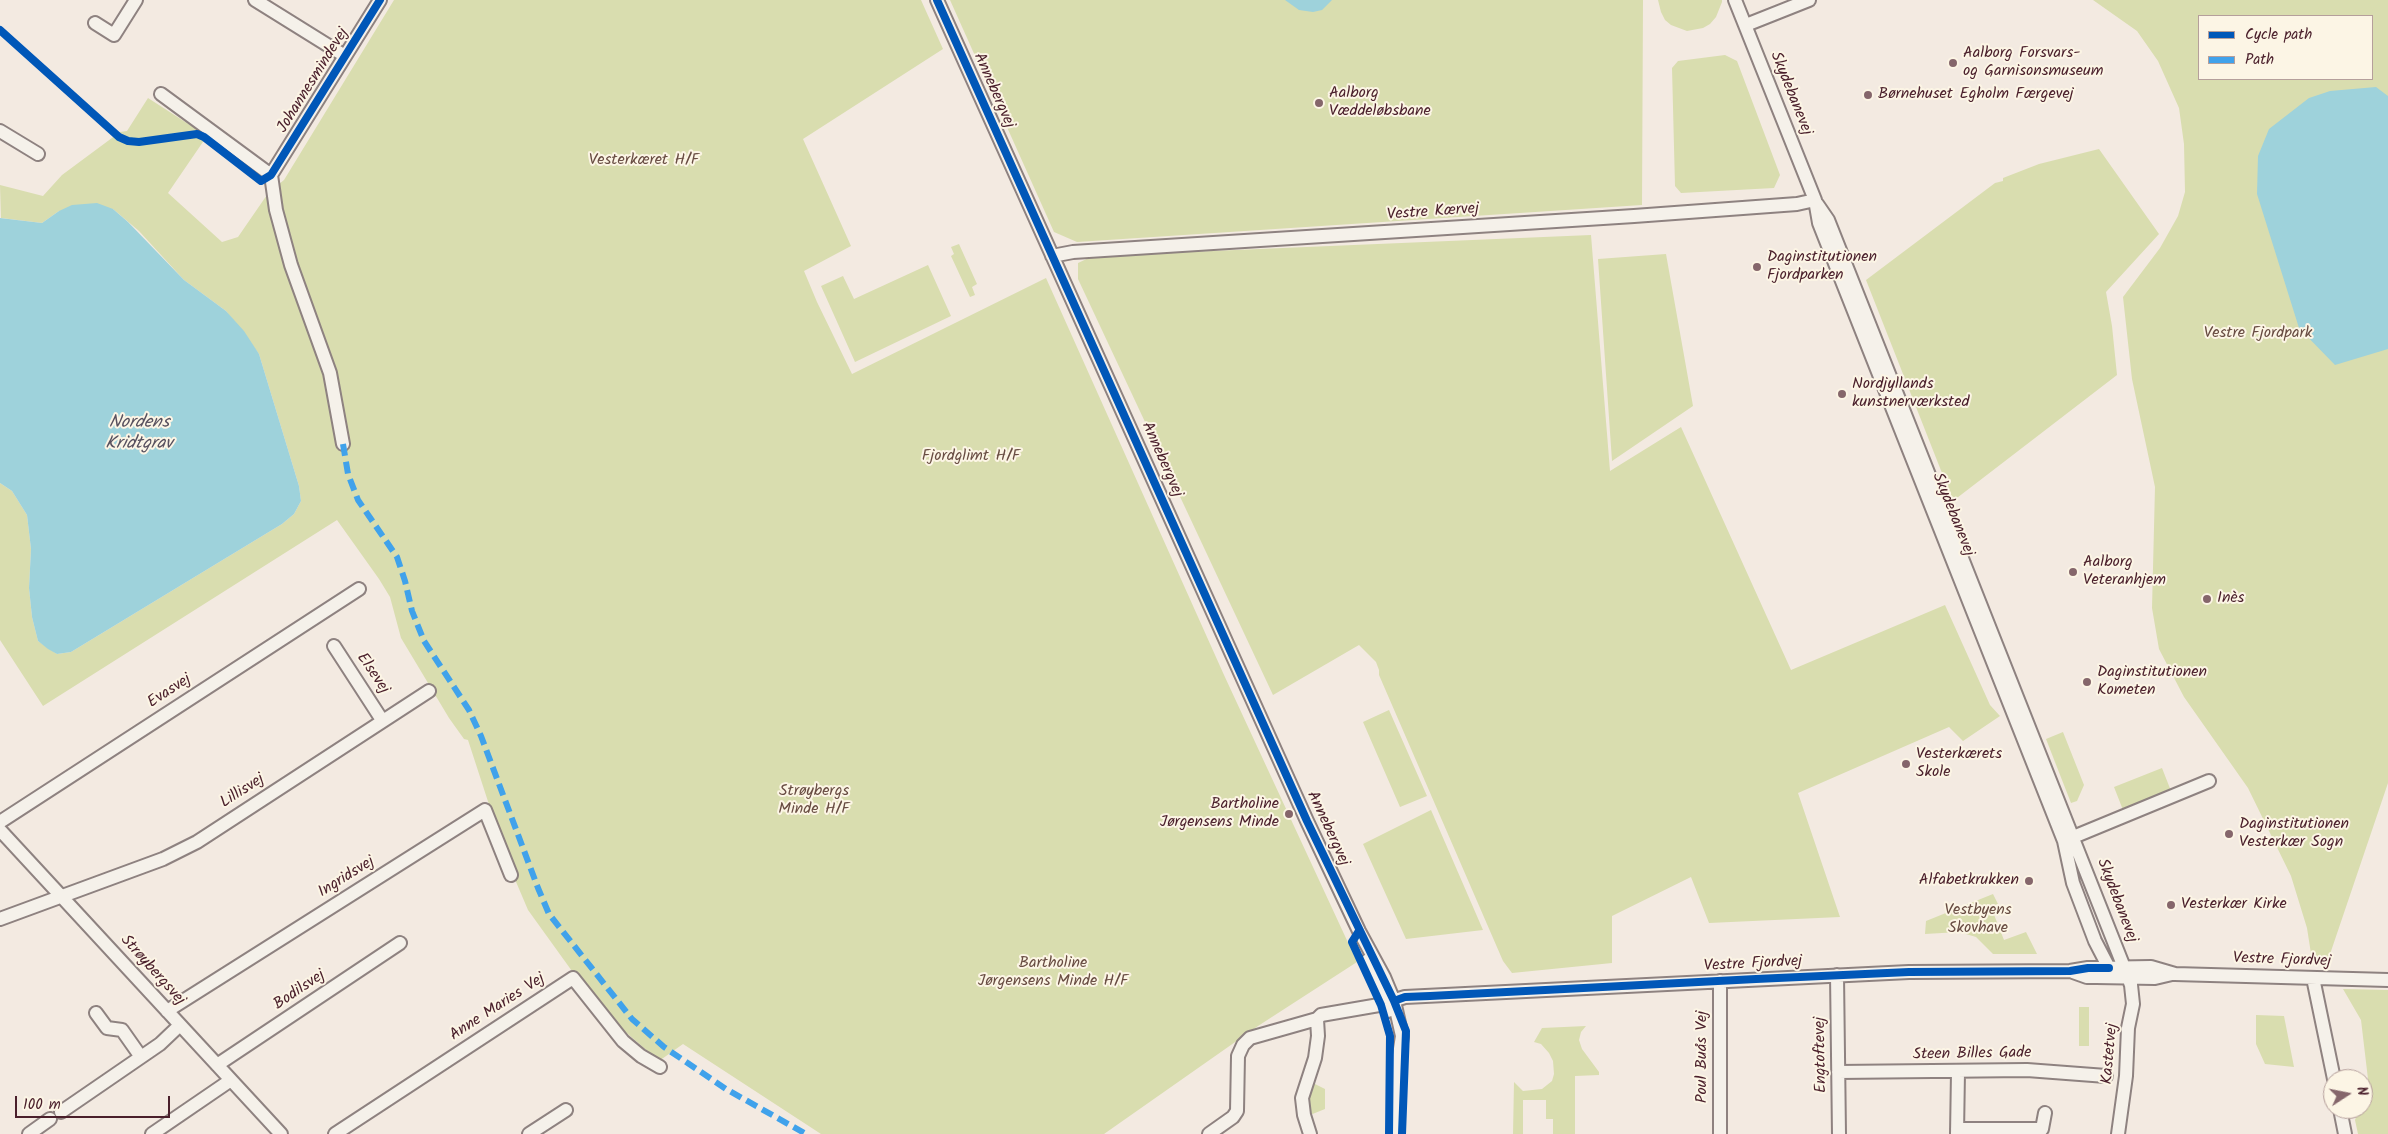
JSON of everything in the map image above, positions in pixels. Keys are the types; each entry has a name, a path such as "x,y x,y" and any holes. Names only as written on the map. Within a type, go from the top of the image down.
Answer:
{"street":[{"path":"95,23 114,35 136,0"},
{"path":"255,0 346,56"},
{"name":"Johannesmindevej","path":"271,176 380,0"},
{"name":"Annebergvej","path":"937,0 1359,931 1375,982 1390,1002 1397,1068 1395,1134"},
{"name":"Skydebanevej","path":"1735,0 1815,200 1832,228 2069,839 2124,974"},
{"path":"1746,26 1808,0"},
{"path":"161,94 271,176 276,210 291,265 330,373 342,444"},
{"path":"0,131 38,154"},
{"name":"Vestre Kærvej","path":"1052,256 1074,252 1788,205 1815,200"},
{"name":"Evasvej","path":"0,822 358,589"},
{"name":"Elsevej","path":"334,646 382,720"},
{"name":"Lillisvej","path":"0,919 163,859 197,842 429,691"},
{"path":"2069,839 2209,781"},
{"name":"Ingridsvej","path":"167,1011 485,810 511,875"},
{"name":"Strøybergsvej","path":"0,830 63,896 280,1134"},
{"name":"Skydebanevej","path":"2069,839 2073,883 2098,949 2109,968 2124,974"},
{"name":"Bodilsvej","path":"217,1065 400,943"},
{"name":"Vestre Fjordvej","path":"1209,1134 1233,1117 1237,1110 1238,1056 1243,1045 1250,1038 1258,1034 1317,1019 1321,1016 1422,996 1837,976 1986,970 2070,971 2088,968 2109,968"},
{"name":"Vestre Fjordvej","path":"2070,971 2087,977 2124,974 2155,978 2175,974 2388,980"},
{"name":"Kastetvej","path":"2118,1134 2126,1076 2128,1028 2133,1004 2124,974"},
{"name":"Engtoftevej","path":"1837,976 1839,1134"},
{"name":"Anne Maries Vej","path":"335,1134 573,978 624,1041 641,1056 660,1067"},
{"path":"2314,978 2332,1069"},
{"name":"Poul Buås Vej","path":"1720,981 1720,1134"},
{"path":"96,1013 107,1028 122,1030 141,1057"},
{"path":"1310,1134 1304,1115 1302,1098 1315,1058 1318,1036 1317,1019"},
{"path":"61,1112 165,1040 180,1025"},
{"name":"Steen Billes Gade","path":"1838,1072 2027,1070 2106,1076"},
{"path":"1958,1072 1957,1132 2042,1129 2045,1113"},
{"path":"152,1134 231,1080"},
{"path":"529,1134 566,1110"},
{"path":"29,1134 50,1119"},
{"path":"2342,1119 2345,1134"}],"green space":[{"path":"394,0 921,0 943,49 803,139 851,246 804,271 817,302 852,374 1046,278 1224,675 1357,962 1258,1026 1104,1134 821,1134 683,1044 659,1061 600,1010 528,910 508,863 468,740 464,739 449,718 401,638 390,597 337,520 43,706 0,640 0,483 12,491 27,515 31,549 29,588 32,617 38,641 57,654 71,652 282,524 294,514 301,501 299,486 259,354 226,311 184,280 139,231 113,209 59,211 42,223 1,218 0,185 43,196 62,175 120,132 127,131 148,98 207,136 168,193 222,242 238,237 269,192 284,180"},
{"name":"Aalborg Væddeløbsbane","path":"950,0 1643,0 1642,205 1077,242 1054,232"},
{"path":"1658,0 1722,0 1722,2 1716,17 1710,24 1703,28 1687,31 1671,25 1665,20"},
{"name":"Vestre Fjordpark","path":"2093,0 2388,0 2388,783 2327,963 2312,960 2307,928 2291,876 2248,788 2184,697 2159,649 2152,608 2155,487 2132,379 2123,297 2160,248 2178,216 2185,192 2184,144 2179,108 2158,61 2137,31"},
{"path":"1725,55 1737,61 1780,175 1774,188 1681,193 1675,186 1672,68 1678,61"},
{"path":"2099,149 2159,234 2106,292 2117,375 1953,501 1866,280 1995,183 2003,181 2003,178 2039,164"},
{"path":"1591,235 1610,471 1681,427 1791,670 1945,605 1990,705 2000,716 1963,741 1949,727 1798,793 1840,917 1709,923 1691,877 1612,916 1612,963 1512,973 1503,961 1379,675 1376,662 1359,645 1273,695 1078,279 1078,263 1093,256"},
{"path":"959,244 977,284 972,287 975,295 970,297 951,256 954,254 951,247"},
{"path":"1666,254 1693,406 1612,461 1598,259"},
{"path":"928,265 951,316 855,362 821,286 843,276 854,299"},
{"path":"1389,710 1427,796 1400,807 1363,722"},
{"path":"2063,732 2084,785 2077,801 2071,803 2046,739"},
{"path":"2162,768 2171,791 2123,810 2114,787"},
{"path":"1431,810 1483,930 1406,939 1363,844"},
{"name":"Vestbyens Skovhave","path":"1993,894 1998,904 1991,907 2004,940 2026,932 2037,954 1993,954 1976,937 1959,932 1925,934 1926,921"},
{"path":"2343,989 2388,990 2388,1134 2358,1134 2355,1119 2373,1119 2373,1069 2367,1069 2361,1020"},
{"path":"2079,1007 2089,1007 2089,1046 2079,1046"},
{"path":"2256,1015 2284,1016 2294,1067 2265,1064 2256,1044"},
{"path":"1586,1026 1581,1032 1579,1040 1582,1049 1599,1072 1599,1075 1575,1076 1575,1134 1553,1134 1553,1119 1546,1119 1546,1100 1523,1100 1523,1134 1513,1134 1514,1082 1523,1091 1542,1089 1552,1081 1554,1074 1553,1061 1549,1053 1541,1044 1534,1042 1542,1028"},
{"path":"1313,1083 1325,1089 1325,1109 1310,1115 1308,1099"}],"water":[{"path":"1285,0 1332,0 1322,10 1313,12 1299,10"},
{"path":"2376,87 2388,96 2388,349 2335,365 2299,328 2257,194 2258,156 2269,129 2309,98 2330,91"},
{"name":"Nordens Kridtgrav","path":"97,203 113,209 128,222 184,280 226,311 244,331 259,354 299,486 301,501 294,514 282,524 71,652 57,654 38,641 32,617 29,588 31,549 27,515 12,491 0,483 0,218 42,223 59,211 72,205"}],"marked path":[{"path":"343,444 348,474 358,500 397,557 412,611 424,641 469,710 481,736 549,914 632,1019 664,1047 726,1089 806,1134"}],"cycle path":[{"path":"0,30 119,137 128,141 139,142 197,134 204,137 261,181 271,175 380,0"},
{"path":"937,0 1307,821 1394,1001 1406,1031 1402,1134"},
{"path":"1359,931 1352,942 1381,1005 1390,1036 1389,1134"},
{"path":"1394,1001 1405,997 1756,979 1909,972 2070,971 2088,968 2109,968"}],"place":[{"name":"Aalborg Forsvars- og Garnisonsmuseum","path":"1953,63"},
{"name":"Børnehuset Egholm Færgevej","path":"1868,95"},
{"name":"Aalborg Væddeløbsbane","path":"1319,103"},
{"name":"Daginstitutionen Fjordparken","path":"1757,267"},
{"name":"Nordjyllands kunstnerværksted","path":"1842,394"},
{"name":"Aalborg Veteranhjem","path":"2073,572"},
{"name":"Inès","path":"2207,599"},
{"name":"Daginstitutionen Kometen","path":"2087,682"},
{"name":"Vesterkærets Skole","path":"1906,764"},
{"name":"Bartholine Jørgensens Minde","path":"1289,814"},
{"name":"Daginstitutionen Vesterkær Sogn","path":"2229,834"},
{"name":"Alfabetkrukken","path":"2029,881"},
{"name":"Vesterkær Kirke","path":"2171,905"}],"park label":[{"name":"Vesterkæret H/F","path":"644,161"},
{"name":"Fjordglimt H/F","path":"971,457"},
{"name":"Strøybergs Minde H/F","path":"814,801"},
{"name":"Bartholine Jørgensens Minde H/F","path":"1053,973"}]}
